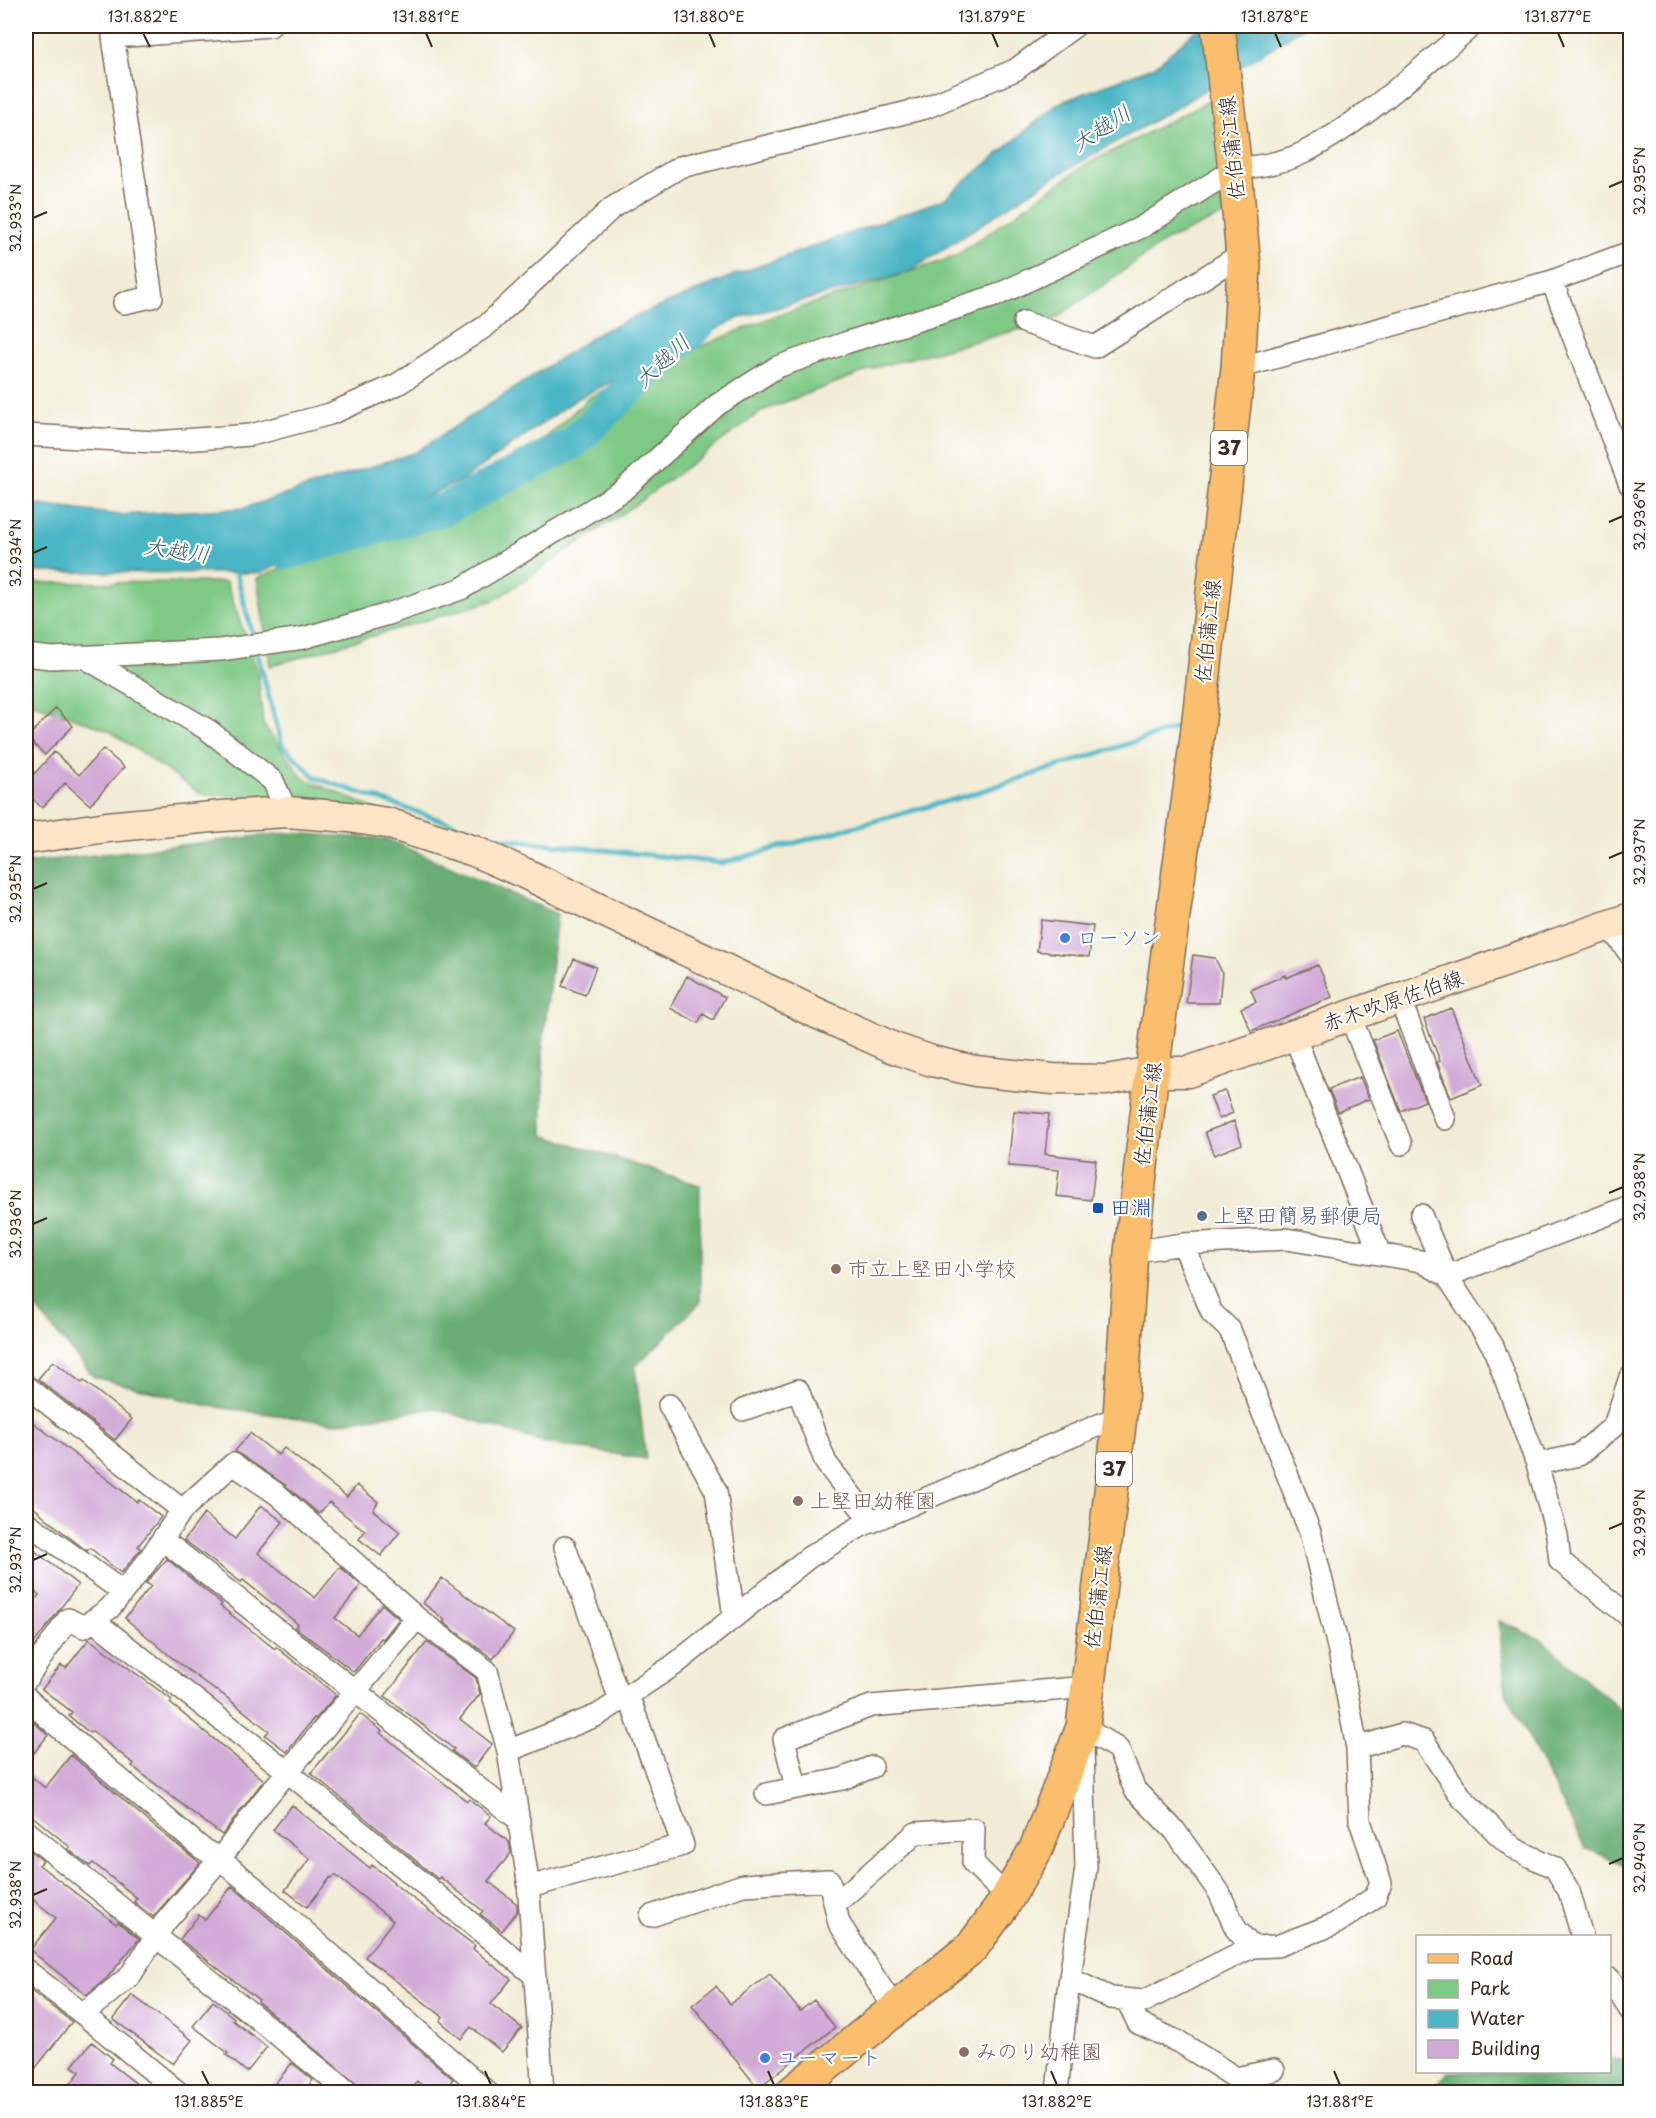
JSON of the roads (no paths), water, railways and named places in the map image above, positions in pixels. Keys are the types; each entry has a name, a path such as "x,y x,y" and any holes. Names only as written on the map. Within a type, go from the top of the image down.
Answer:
{"main road":[{"name":"佐伯蒲江線","path":"794,2092 972,1947 1007,1897 1036,1849 1083,1727 1120,1416 1131,1252 1197,731 1238,368 1244,267 1218,26"}],"street":[{"path":"124,303 152,297 113,37 270,26"},
{"path":"26,435 155,442 251,435 330,414 398,384 486,326 612,208 680,167 925,108 1015,70 1075,26"},
{"path":"26,655 51,658 220,650 303,638 385,615 461,589 622,490 717,405 777,367 995,296 1142,227 1235,169 1252,167 1301,154 1351,123 1472,26"},
{"path":"1238,368 1552,281 1630,252"},
{"path":"1024,322 1095,347 1243,253"},
{"path":"1552,281 1630,485"},
{"path":"82,656 208,730 273,781 288,812"},
{"name":"赤木吹原佐伯線","path":"26,839 222,816 288,812 387,823 474,851 524,873 894,1048 975,1071 1053,1079 1106,1080 1152,1072 1188,1072 1620,922"},
{"path":"1620,922 1630,954"},
{"path":"1400,999 1445,1119"},
{"path":"1350,1016 1401,1144"},
{"path":"1294,1035 1380,1254"},
{"path":"1131,1252 1183,1244 1286,1239 1421,1262 1447,1276 1630,1206"},
{"path":"1421,1215 1447,1276 1493,1346 1537,1464 1557,1535 1560,1561 1630,1617"},
{"path":"1070,1979 1111,1998 1144,2001 1252,1947 1277,1946 1335,1924 1375,1897 1381,1883 1360,1821 1357,1748 1339,1651 1310,1532 1230,1330 1212,1313 1183,1244"},
{"path":"1537,1464 1580,1455 1614,1426 1630,1377"},
{"path":"26,1386 182,1510"},
{"path":"743,1410 798,1390 826,1462 872,1522"},
{"path":"669,1405 716,1491 734,1617"},
{"path":"508,1752 598,1715 674,1665 808,1558 872,1522 1120,1416"},
{"path":"26,1680 68,1619 84,1627 110,1608 147,1562 182,1510 233,1464 277,1494 417,1618 487,1671 508,1752 529,1887 543,2092"},
{"path":"26,1522 123,1592"},
{"path":"162,1539 519,1820"},
{"path":"529,1887 683,1845 565,1547"},
{"path":"84,2014 130,1976 165,1922 417,1618"},
{"path":"93,1620 288,1772 535,1976"},
{"path":"796,1787 783,1739 871,1706 1087,1687"},
{"path":"26,1697 200,1847 220,1858 472,2089"},
{"path":"1083,1727 1118,1749 1135,1791 1175,1832 1219,1892 1236,1929 1252,1947"},
{"path":"1057,2092 1086,1868 1083,1727"},
{"path":"1357,1748 1402,1734 1424,1741 1462,1798 1500,1836 1515,1849 1555,1868 1569,1891 1582,1935"},
{"path":"766,1794 842,1779 872,1767"},
{"path":"835,1904 916,1833 974,1829 973,1863 1007,1897"},
{"path":"26,1831 348,2092"},
{"path":"651,1916 743,1885 829,1880 839,1923 896,2009"},
{"path":"26,1970 84,2014 178,2092"},
{"path":"1611,1981 1630,2010"},
{"path":"1127,2000 1138,2023 1181,2043 1236,2078 1274,2070"}],"water":[{"path":"1201,26 1306,26 1176,108 1047,181 909,272 739,318 577,399 462,480 261,573 26,572 26,503 119,515 244,508 416,452 602,331 734,275 944,199 1059,103 1155,66"}],"waterway":[{"name":"大越川","path":"287,553 444,509 573,443 698,326"},
{"path":"235,568 254,640"},
{"path":"256,649 282,745 316,778 495,838 722,863 966,796 1177,728"}],"place":[{"name":"ローソン","path":"1065,938"},
{"name":"田淵","path":"1098,1208"},
{"name":"上堅田簡易郵便局","path":"1202,1216"},
{"name":"市立上堅田小学校","path":"836,1269"},
{"name":"上堅田幼稚園","path":"798,1501"},
{"name":"みのり幼稚園","path":"964,2052"},
{"name":"ユーマート","path":"765,2058"}]}
